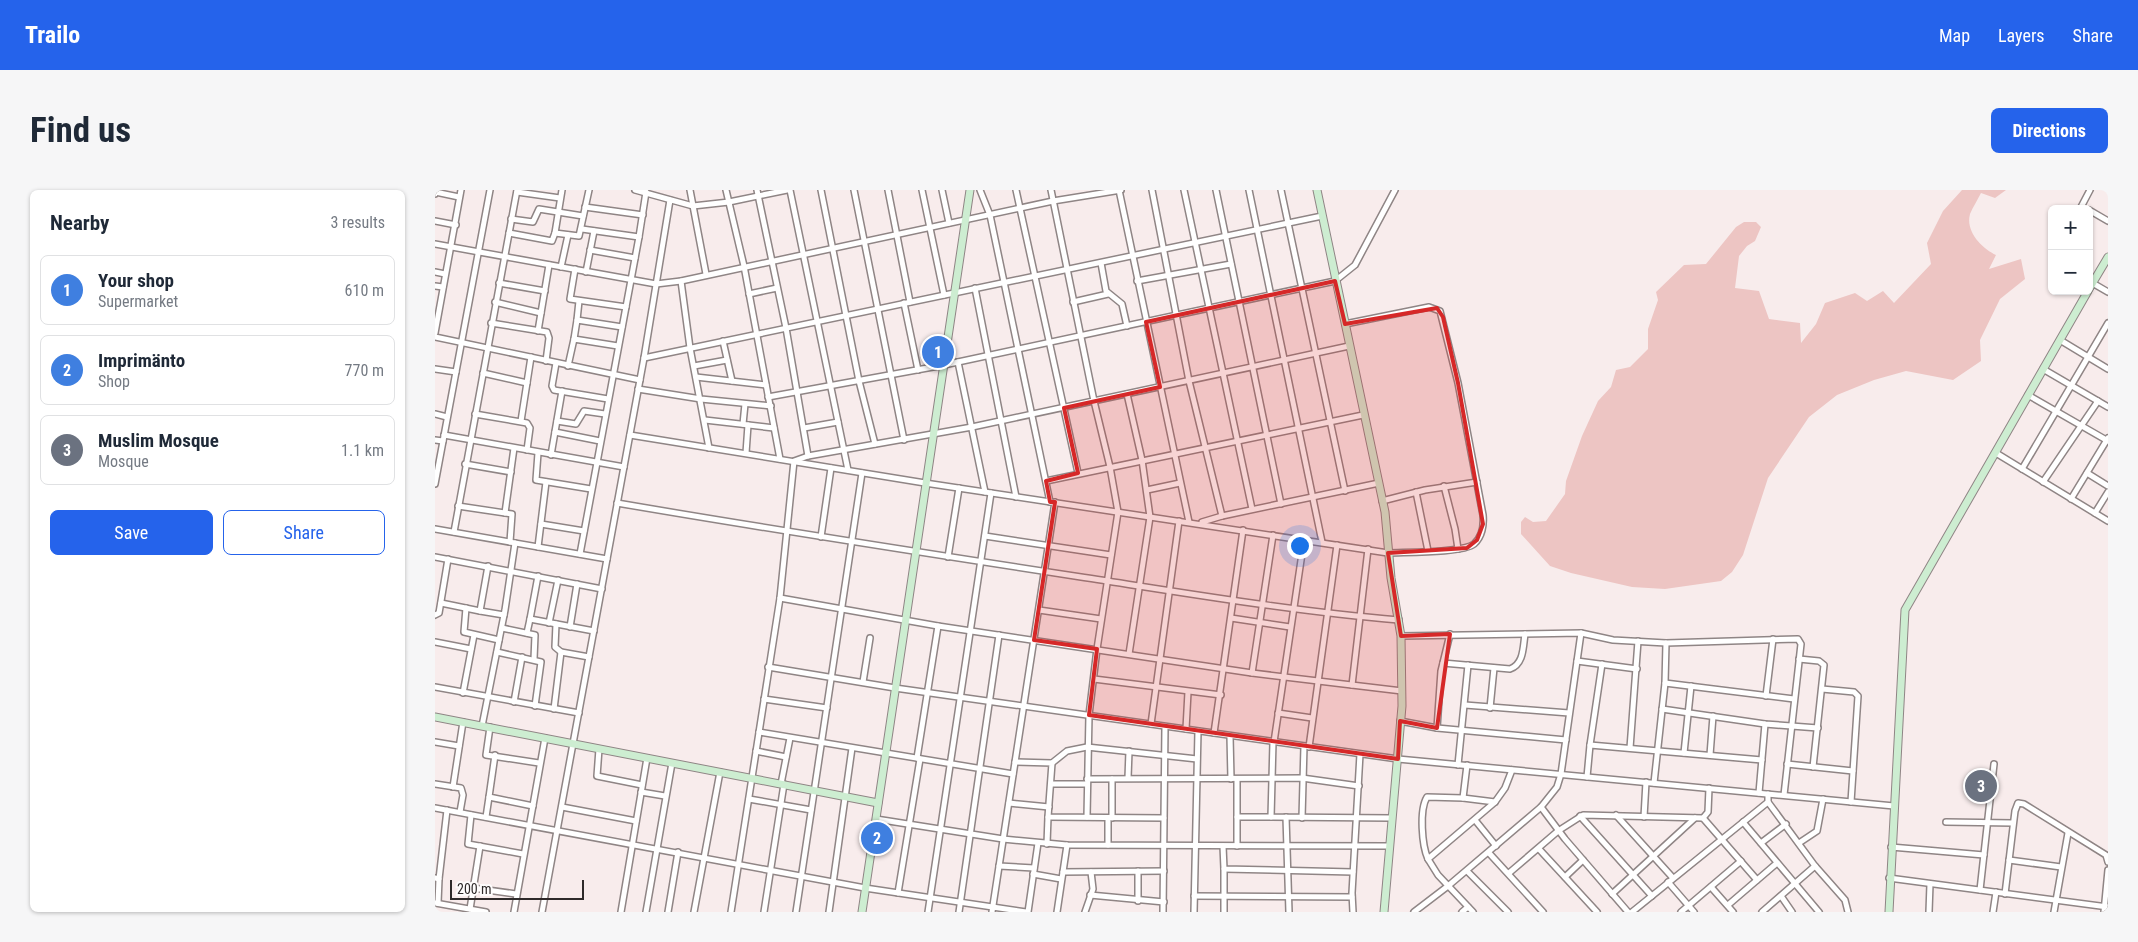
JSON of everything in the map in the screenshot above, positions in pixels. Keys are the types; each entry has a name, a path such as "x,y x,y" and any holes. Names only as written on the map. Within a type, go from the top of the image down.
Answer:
{"street":[{"path":"435,333 461,190"},
{"path":"435,484 489,190"},
{"path":"509,233 552,241 562,190"},
{"path":"555,233 579,236 589,190"},
{"path":"635,190 693,206 729,202 757,193 788,190 848,470"},
{"path":"690,190 706,274"},
{"path":"726,190 744,266 755,334 771,406 780,459"},
{"path":"821,190 859,380 875,444"},
{"path":"854,190 904,440"},
{"path":"888,190 918,370"},
{"path":"922,190 945,295"},
{"path":"942,190 949,223"},
{"path":"862,912 970,190"},
{"path":"980,190 990,215 1031,414 1046,481 1053,502 1049,545 993,910"},
{"path":"1016,190 1078,473"},
{"path":"1051,190 1094,401 1110,466 1118,512 1101,619 1089,715 1087,817"},
{"path":"435,244 656,284 681,281 706,274 865,242 1086,193 1120,190 1159,387 1189,522"},
{"path":"1152,190 1175,316 1221,516"},
{"path":"1184,190 1252,509"},
{"path":"1216,190 1281,504"},
{"path":"1249,190 1322,542"},
{"path":"1281,190 1300,289 1345,491"},
{"path":"1317,190 1363,415 1383,501 1388,553 1401,636 1402,691 1398,759 1391,818 1384,912"},
{"path":"768,397 944,365 1335,281 1355,265 1395,190"},
{"path":"2086,205 2091,190"},
{"path":"454,532 491,323 517,191 560,198"},
{"path":"435,194 435,192 459,197"},
{"path":"580,554 646,192"},
{"path":"757,193 785,328 808,456"},
{"path":"542,912 644,358 670,200"},
{"path":"585,207 643,216"},
{"path":"511,219 533,222 538,209 583,216"},
{"path":"2093,213 2108,221"},
{"path":"644,358 1322,216"},
{"path":"435,221 455,224"},
{"path":"582,229 639,237"},
{"path":"586,272 594,231"},
{"path":"561,267 567,235"},
{"path":"590,250 635,258"},
{"path":"2093,281 2108,257"},
{"path":"1101,263 1108,294 1122,304 1127,326"},
{"path":"1137,281 1231,264"},
{"path":"538,331 549,265"},
{"path":"575,269 569,297 579,301 626,307"},
{"path":"435,272 445,274"},
{"path":"681,281 690,348 709,448"},
{"path":"499,283 545,290"},
{"path":"435,286 443,287"},
{"path":"2093,287 2108,292"},
{"path":"749,294 777,288"},
{"path":"975,288 1016,497"},
{"path":"1073,302 1108,294"},
{"path":"1889,912 1889,878 1905,610 2085,295"},
{"path":"568,366 579,301"},
{"path":"495,302 541,313"},
{"path":"630,435 925,483 1388,553 1458,549 1473,544 1481,533 1483,515 1458,382 1440,311 1429,307 1345,324"},
{"path":"577,320 622,327"},
{"path":"491,323 549,334 545,361"},
{"path":"2022,470 2108,323"},
{"path":"435,337 639,380"},
{"path":"574,339 618,346"},
{"path":"2060,340 2108,369"},
{"path":"723,341 732,381"},
{"path":"794,461 808,456 932,435 1064,408 1349,346"},
{"path":"521,421 531,358"},
{"path":"694,366 727,360"},
{"path":"928,912 985,536 988,492 958,362"},
{"path":"556,363 552,386 554,390 608,399"},
{"path":"435,368 456,372"},
{"path":"2043,369 2108,407"},
{"path":"483,373 527,383"},
{"path":"696,377 766,385"},
{"path":"638,389 701,399 771,406"},
{"path":"551,455 562,391"},
{"path":"1127,394 1142,460 1150,517 1141,586 1129,654"},
{"path":"2028,395 2108,440 2071,499"},
{"path":"2043,482 2098,401"},
{"path":"745,404 746,453"},
{"path":"557,421 576,424 584,412 605,414"},
{"path":"435,414 447,417"},
{"path":"475,414 527,423 531,428 527,450"},
{"path":"1046,481 1110,466 1174,455 1363,415"},
{"path":"705,420 774,428"},
{"path":"804,428 838,422"},
{"path":"555,432 600,441"},
{"path":"435,440 443,438 470,440 624,467"},
{"path":"505,513 514,448"},
{"path":"538,452 535,478 546,482 591,489"},
{"path":"1995,453 2108,521"},
{"path":"731,912 780,598 794,461"},
{"path":"465,464 511,472"},
{"path":"821,537 831,468"},
{"path":"796,912 843,610 862,473"},
{"path":"2087,473 2108,486"},
{"path":"538,547 546,482"},
{"path":"1383,501 1444,486 1477,482"},
{"path":"1147,490 1180,483"},
{"path":"1199,523 1252,509 1379,483"},
{"path":"1444,486 1458,549"},
{"path":"948,557 959,488"},
{"path":"1416,492 1428,551"},
{"path":"2095,513 2108,492"},
{"path":"617,503 1045,572 1262,604 1358,617 1399,620"},
{"path":"458,506 505,513 513,517 511,570 488,697 485,755 539,763"},
{"path":"1151,724 1179,521"},
{"path":"541,524 584,532"},
{"path":"435,528 607,559"},
{"path":"1214,733 1221,696 1243,530"},
{"path":"1252,673 1273,535"},
{"path":"985,536 1111,555"},
{"path":"1271,817 1273,742 1304,540"},
{"path":"1301,818 1302,778 1306,747 1312,718 1337,545"},
{"path":"1351,685 1368,549"},
{"path":"435,557 511,570 602,589"},
{"path":"435,615 439,613 448,559"},
{"path":"480,610 488,566"},
{"path":"527,634 538,576"},
{"path":"549,623 558,580"},
{"path":"570,627 577,584"},
{"path":"780,598 938,626 1252,673 1402,691"},
{"path":"441,602 504,615"},
{"path":"466,608 463,631 474,636 499,640"},
{"path":"1039,610 1101,619"},
{"path":"1231,618 1291,627"},
{"path":"530,619 594,631"},
{"path":"556,624 555,647 561,652 589,657"},
{"path":"898,894 938,626"},
{"path":"502,628 536,637 534,659"},
{"path":"1401,636 1581,633 1613,640 1665,643 1798,639 1801,644 1783,796"},
{"path":"1414,912 1467,871 1551,797 1561,774 1581,633"},
{"path":"1437,728 1443,663 1449,634"},
{"path":"1443,663 1510,669 1517,665 1525,634"},
{"path":"959,912 991,701 999,635"},
{"path":"463,693 474,636"},
{"path":"863,682 870,638"},
{"path":"1766,696 1773,639"},
{"path":"1630,748 1638,641"},
{"path":"435,642 471,648"},
{"path":"1654,783 1665,683 1665,643"},
{"path":"497,652 534,659 542,664 535,706"},
{"path":"554,709 561,652"},
{"path":"514,702 522,657"},
{"path":"1799,659 1822,663 1824,670 1813,767"},
{"path":"1577,661 1637,669"},
{"path":"1587,777 1602,664"},
{"path":"1458,765 1468,665"},
{"path":"768,666 895,688 1398,759 1894,806"},
{"path":"1490,708 1494,668"},
{"path":"1094,679 1221,696"},
{"path":"1665,683 1794,699"},
{"path":"1684,753 1691,686"},
{"path":"435,687 579,713"},
{"path":"1822,689 1854,692 1858,696 1851,802"},
{"path":"1186,729 1188,692"},
{"path":"764,699 827,708"},
{"path":"1465,705 1569,713"},
{"path":"1662,709 1765,724 1818,728"},
{"path":"1278,713 1312,718"},
{"path":"1710,755 1713,716"},
{"path":"435,717 878,803"},
{"path":"1400,721 1437,728 1566,740"},
{"path":"453,787 463,722"},
{"path":"1759,793 1765,724"},
{"path":"1163,912 1165,727"},
{"path":"1194,912 1198,731"},
{"path":"759,732 1013,774"},
{"path":"1230,736 1237,817 1237,846"},
{"path":"514,912 539,763 545,738"},
{"path":"764,912 790,738"},
{"path":"435,742 459,746"},
{"path":"1590,745 1762,760"},
{"path":"1015,762 1052,763 1067,751 1087,747 1197,759"},
{"path":"829,912 847,796 852,748"},
{"path":"599,749 596,773 598,777 642,785"},
{"path":"756,751 787,757"},
{"path":"1128,778 1129,751"},
{"path":"1353,912 1353,872 1360,754"},
{"path":"486,817 495,756"},
{"path":"621,912 647,758"},
{"path":"646,912 672,763"},
{"path":"1047,844 1052,763"},
{"path":"1787,764 1853,770"},
{"path":"1980,890 1994,764"},
{"path":"1463,798 1467,766"},
{"path":"1428,860 1495,802 1505,788 1512,770"},
{"path":"694,912 720,772"},
{"path":"1051,784 1128,778 1302,778 1359,786"},
{"path":"1108,845 1112,779"},
{"path":"1644,817 1646,782"},
{"path":"435,784 461,788 463,792 460,812"},
{"path":"1509,873 1539,849 1558,830 1579,816 1587,814 1703,818 1709,812 1709,788"},
{"path":"641,792 665,796"},
{"path":"1768,794 1768,802 1815,866 1845,900 1848,912"},
{"path":"489,797 533,806"},
{"path":"1473,912 1428,860 1424,851 1426,799 1431,797 1463,798 1495,802"},
{"path":"749,799 811,810"},
{"path":"1799,843 1817,831 1823,799"},
{"path":"1632,912 1719,839 1768,802"},
{"path":"1009,803 1049,806"},
{"path":"2005,894 2013,823 2016,806 2020,803 2106,855 2108,862"},
{"path":"562,807 636,821"},
{"path":"1541,807 1611,894 1628,912"},
{"path":"435,808 633,843 801,877 898,894 960,902 993,910 1026,912 1038,843"},
{"path":"447,810 437,878 436,903 484,912"},
{"path":"471,815 467,842 523,854"},
{"path":"1616,815 1673,878"},
{"path":"1579,816 1652,896"},
{"path":"1049,817 1164,818"},
{"path":"1237,817 1391,818"},
{"path":"1286,817 1289,912"},
{"path":"1611,894 1695,818"},
{"path":"1703,818 1719,839 1757,880"},
{"path":"876,819 939,830 1047,844 1389,846"},
{"path":"1475,820 1496,846"},
{"path":"1743,822 1819,912"},
{"path":"1946,822 2013,823"},
{"path":"1761,843 1786,824"},
{"path":"2054,912 2068,833"},
{"path":"435,836 442,837"},
{"path":"1057,912 1067,845"},
{"path":"470,909 480,846"},
{"path":"1223,846 1224,912"},
{"path":"1891,846 1984,855"},
{"path":"1539,849 1595,910 1588,912"},
{"path":"667,912 678,852"},
{"path":"1489,852 1543,912"},
{"path":"1565,877 1583,860"},
{"path":"2009,860 2061,867"},
{"path":"1681,912 1741,861"},
{"path":"1728,905 1777,863"},
{"path":"999,866 1034,871 1061,879"},
{"path":"1762,912 1815,866"},
{"path":"1224,869 1353,872"},
{"path":"1889,878 2105,908 2108,870"},
{"path":"1138,871 1138,901"},
{"path":"1063,872 1163,871"},
{"path":"1467,871 1508,912"},
{"path":"1085,912 1093,889 1091,872"},
{"path":"1668,882 1694,912"},
{"path":"1929,912 1930,884"},
{"path":"1711,887 1733,912"},
{"path":"473,888 516,894"},
{"path":"1993,912 1996,892"},
{"path":"1090,896 1164,902"},
{"path":"1194,896 1352,897"},
{"path":"1781,896 1792,912"},
{"path":"447,912 448,905"},
{"path":"1462,912 1468,907"}],"highlighted area":[{"path":"1335,281 1345,324 1437,308 1443,317 1458,383 1483,524 1477,540 1467,548 1388,553 1401,636 1450,634 1437,728 1400,721 1398,759 1089,715 1097,649 1034,640 1055,502 1050,502 1046,481 1078,473 1064,408 1160,387 1146,322"}],"shaded area":[{"path":"1962,190 2006,190 1995,198 1981,193 1970,214 1970,227 1976,239 1986,249 1996,255 1989,269 2021,259 2025,279 2000,299 1980,340 1981,361 1953,380 1906,371 1874,380 1837,395 1809,417 1768,478 1743,555 1732,572 1721,581 1665,589 1632,587 1571,573 1550,566 1521,534 1521,522 1525,517 1533,522 1546,521 1565,494 1566,481 1582,436 1598,401 1611,387 1616,370 1630,367 1648,349 1648,329 1658,300 1656,292 1684,265 1706,264 1736,227 1744,222 1756,222 1761,227 1755,241 1747,246 1739,256 1735,288 1759,291 1769,319 1800,323 1801,343 1816,324 1825,303 1855,293 1867,301 1883,291 1894,303 1931,264 1927,243 1943,211"}],"place":[{"name":"Your shop","path":"938,352"},
{"name":"Muslim Mosque","path":"1981,786"},
{"name":"Imprimänto","path":"877,838"}]}
